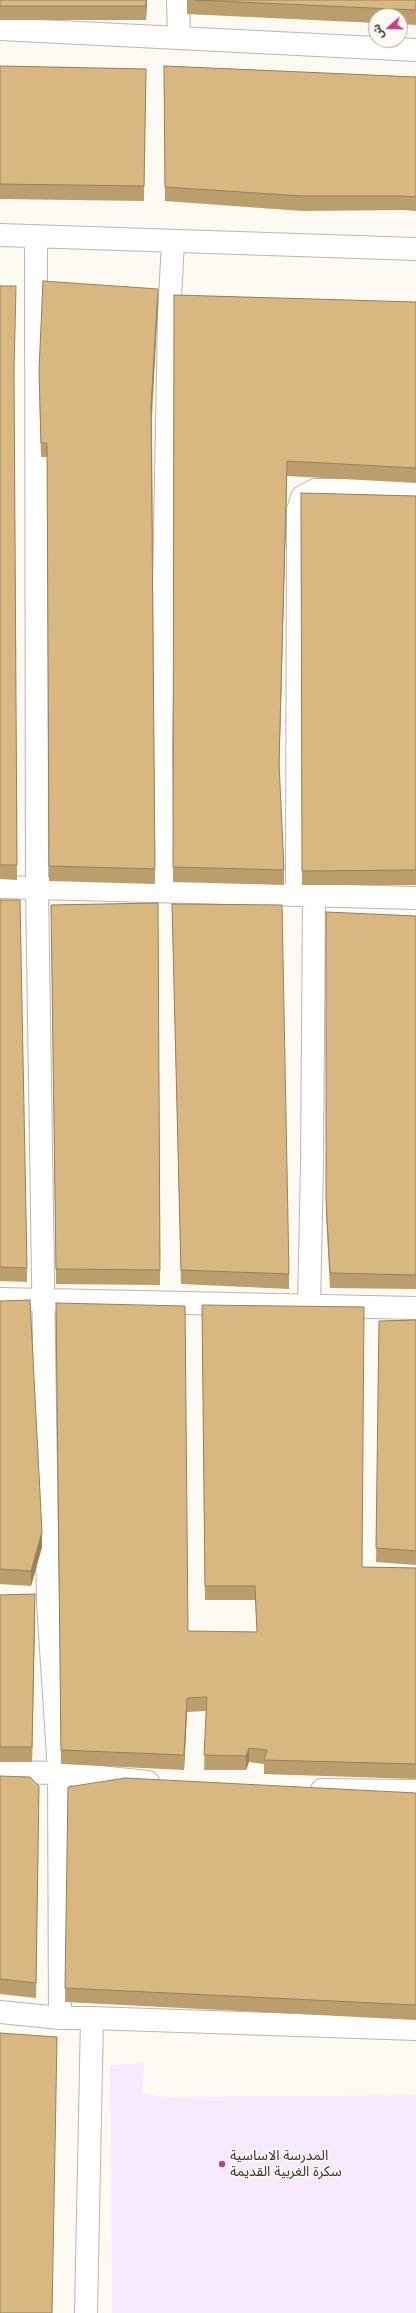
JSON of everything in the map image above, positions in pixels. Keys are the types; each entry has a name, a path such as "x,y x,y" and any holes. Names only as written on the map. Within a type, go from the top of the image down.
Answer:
{"street":[{"path":"178,0 179,38"},
{"path":"0,29 416,50"},
{"path":"0,235 416,249"},
{"path":"36,236 37,888 44,1299 38,1602 59,1773 60,2018"},
{"path":"163,891 161,748 169,316 173,242"},
{"path":"309,1306 312,1163 298,510 302,497 315,490 416,490"},
{"path":"0,887 416,898"},
{"path":"0,1299 416,1308"},
{"path":"0,1772 59,1773 169,1784"},
{"path":"304,1789 416,1791"},
{"path":"0,2012 60,2018 416,2029"},
{"path":"86,2313 92,2018"}],"shaded area":[{"name":"المدرسة الاساسية سكرة الغربية القديمة","path":"144,2063 142,2092 164,2097 416,2095 416,2313 112,2313 110,2065"}],"building":[{"path":"0,0 146,0 146,6 0,6"},
{"path":"195,0 416,0 416,10 408,10 408,8 372,8"},
{"path":"0,66 146,69 144,186 0,184"},
{"path":"164,66 416,77 416,197 302,196 165,187"},
{"path":"43,281 158,289 151,406 155,869 49,866 47,443 41,443 39,370"},
{"path":"0,286 16,286 14,370 17,865 0,865"},
{"path":"174,295 416,302 416,468 287,461 279,763 284,870 173,867"},
{"path":"301,493 416,496 416,870 302,871"},
{"path":"0,900 20,900 27,1268 0,1267"},
{"path":"158,903 160,1270 56,1269 51,905"},
{"path":"172,904 282,905 289,1274 181,1270"},
{"path":"326,912 416,916 416,1275 330,1273 326,1199"},
{"path":"30,1300 42,1532 31,1571 0,1569 0,1301"},
{"path":"56,1303 185,1306 188,1631 257,1632 255,1586 205,1586 202,1305 364,1307 362,1567 416,1568 416,1764 264,1760 267,1750 249,1748 246,1756 204,1755 207,1697 187,1698 184,1755 61,1750"},
{"path":"416,1320 416,1551 376,1548 379,1321"},
{"path":"35,1594 32,1747 0,1747 0,1595"},
{"path":"0,1776 30,1777 39,1786 36,1983 0,1979"},
{"path":"125,1778 416,1793 416,2005 65,1988 68,1787"},
{"path":"0,2033 57,2037 52,2313 0,2313"}],"place":[{"name":"المدرسة الاساسية سكرة الغربية القديمة","path":"222,2164"}]}
